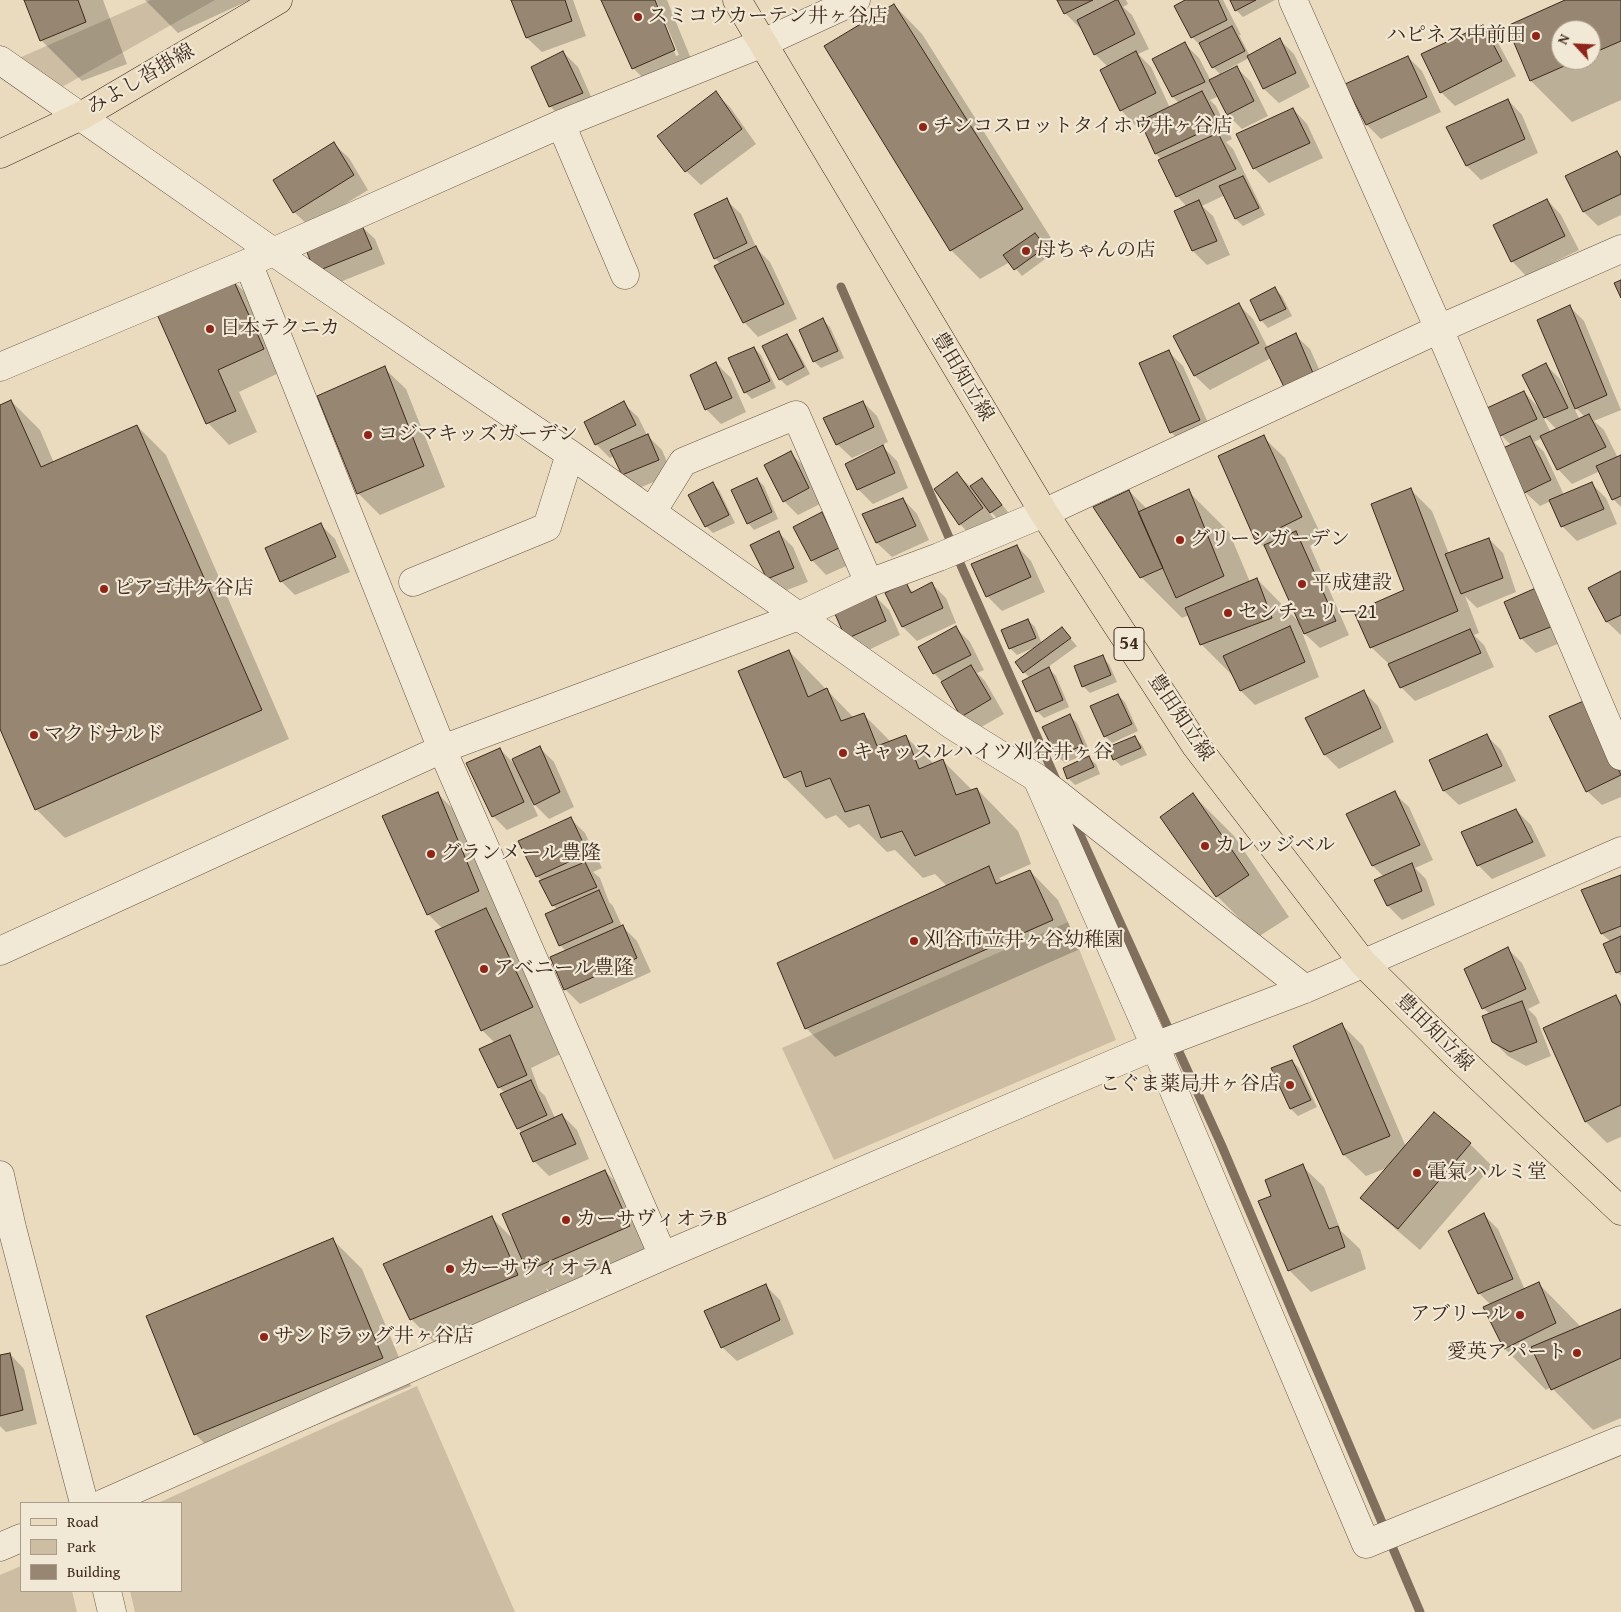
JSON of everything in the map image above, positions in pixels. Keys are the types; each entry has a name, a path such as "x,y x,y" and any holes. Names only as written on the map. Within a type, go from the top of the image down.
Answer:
{"main road":[{"name":"みよし沓掛線","path":"0,154 81,116 278,0"},
{"name":"豊田知立線","path":"737,0 1044,513 1196,746 1363,963 1457,1056 1621,1211"}],"street":[{"path":"0,367 260,257 562,124 763,43 856,0"},
{"path":"1293,0 1439,329 1621,756"},
{"path":"0,60 81,116 260,257 570,454 952,725 1037,778 1304,989"},
{"path":"562,124 625,275"},
{"path":"0,950 442,749 799,616 868,583 1044,513 1439,329 1621,249"},
{"path":"260,257 442,749 663,1256"},
{"path":"652,512 684,462 796,415 868,583"},
{"path":"413,582 547,527 570,454"},
{"path":"1037,778 1155,1046 1366,1544 1621,1440"},
{"path":"106,1502 663,1256 1155,1046 1304,989 1621,852"},
{"path":"0,1175 12,1228 84,1502"},
{"path":"0,1547 20,1538"},
{"path":"107,1592 112,1612"}],"green space":[{"path":"151,0 215,0 62,87 19,58"},
{"path":"1068,922 1116,1040 834,1160 782,1048"},
{"path":"417,1386 515,1612 135,1612 130,1592 182,1592 182,1502 160,1502"},
{"path":"20,1566 20,1592 72,1592 77,1612 0,1612 0,1575"}],"building":[{"path":"24,0 78,0 86,22 40,41"},
{"path":"511,0 565,0 572,21 526,38"},
{"path":"601,0 655,0 675,50 632,69"},
{"path":"1057,0 1093,0 1064,14"},
{"path":"1118,0 1135,34 1094,55 1077,20"},
{"path":"1185,0 1218,0 1227,20 1191,38 1174,6"},
{"path":"1230,0 1256,0 1235,11"},
{"name":"ハピネス中前田","path":"1565,0 1621,0 1621,41 1601,50 1601,20 1551,20 1551,70 1555,70 1530,81 1507,26"},
{"name":"チンコスロットタイホウ井ヶ谷店","path":"894,4 1023,209 950,251 824,46"},
{"path":"1483,25 1502,61 1440,93 1421,54"},
{"path":"1232,26 1245,51 1212,68 1199,43"},
{"path":"1280,38 1296,73 1263,89 1247,56"},
{"path":"1185,42 1205,82 1172,97 1152,59"},
{"path":"563,51 583,93 549,107 531,67"},
{"path":"1136,51 1156,93 1120,111 1100,70"},
{"path":"1408,56 1427,97 1366,125 1345,84"},
{"path":"1237,66 1254,101 1227,115 1209,80"},
{"path":"716,91 742,129 685,172 657,136"},
{"path":"1202,91 1219,124 1155,154 1140,121"},
{"path":"1508,99 1525,139 1466,166 1446,127"},
{"path":"1293,108 1310,143 1253,169 1236,134"},
{"path":"1218,133 1236,169 1176,197 1158,160"},
{"path":"334,142 354,175 293,213 273,180"},
{"path":"1617,151 1621,158 1621,194 1583,212 1565,176"},
{"path":"1243,176 1259,208 1235,219 1219,186"},
{"path":"727,198 747,243 714,259 694,214"},
{"path":"1547,199 1565,236 1511,262 1493,225"},
{"path":"1199,200 1217,241 1192,251 1174,211"},
{"path":"361,223 372,249 315,272 304,245"},
{"path":"1035,233 1046,247 1014,270 1003,255"},
{"path":"756,246 784,304 743,323 714,266"},
{"path":"232,277 264,349 218,370 236,411 206,424 156,312"},
{"path":"1621,280 1621,298 1614,283"},
{"path":"1275,287 1286,309 1260,321 1250,300"},
{"path":"1239,303 1259,343 1194,376 1173,336"},
{"path":"1570,305 1607,395 1575,409 1537,320"},
{"path":"823,318 838,351 813,362 799,330"},
{"path":"1296,333 1313,373 1284,387 1265,348"},
{"path":"787,334 804,367 779,380 762,346"},
{"path":"754,347 770,381 744,393 728,358"},
{"path":"1169,350 1200,420 1170,433 1139,363"},
{"path":"716,362 732,398 705,410 690,375"},
{"path":"1546,363 1568,408 1544,418 1522,375"},
{"path":"385,366 424,466 357,494 317,396"},
{"path":"1524,391 1537,419 1500,436 1487,408"},
{"name":"ピアゴ井ケ谷店","path":"11,400 41,467 137,425 262,710 35,810 0,729 0,405"},
{"path":"624,401 636,425 595,445 584,422"},
{"path":"863,401 874,427 836,445 823,418"},
{"path":"1589,414 1606,447 1557,470 1540,436"},
{"path":"648,434 659,460 622,475 610,450"},
{"path":"1264,435 1302,517 1255,540 1218,456"},
{"path":"1530,436 1551,480 1524,493 1503,448"},
{"path":"883,445 895,473 857,490 845,464"},
{"path":"791,451 809,488 783,502 764,465"},
{"path":"1621,455 1621,496 1612,500 1596,466"},
{"path":"957,472 983,508 959,525 934,489"},
{"path":"757,478 772,512 747,524 731,490"},
{"path":"982,478 1002,505 990,513 970,486"},
{"path":"713,482 729,515 705,527 688,495"},
{"path":"1592,482 1604,509 1561,527 1549,500"},
{"path":"1411,488 1458,611 1370,648 1354,612 1404,590 1371,504"},
{"name":"グリーンガーデン","path":"1189,489 1224,576 1176,598 1138,512"},
{"path":"1129,490 1163,568 1140,578 1093,507"},
{"path":"903,498 916,526 876,543 862,514"},
{"path":"822,512 839,548 811,561 793,527"},
{"path":"321,523 336,557 280,582 265,548"},
{"path":"779,531 794,568 767,579 750,545"},
{"path":"1296,531 1336,621 1304,634 1264,545"},
{"path":"1489,538 1503,578 1461,594 1445,554"},
{"path":"1017,545 1031,577 986,597 971,564"},
{"path":"1621,571 1621,615 1606,622 1588,588"},
{"name":"センチュリー21","path":"1257,578 1272,618 1200,645 1185,608"},
{"path":"906,582 911,593 932,582 943,608 902,627 885,593"},
{"path":"1538,587 1553,626 1520,639 1504,602"},
{"path":"875,594 886,621 846,639 835,614"},
{"path":"1028,619 1036,638 1009,649 1001,630"},
{"path":"956,626 971,655 933,674 918,647"},
{"path":"1290,626 1305,662 1240,691 1223,656"},
{"path":"1062,627 1071,638 1023,673 1015,662"},
{"path":"1470,629 1481,653 1400,688 1388,664"},
{"name":"キャッスルハイツ刈谷井ヶ谷","path":"789,650 808,697 827,688 841,721 864,713 877,746 906,735 919,769 943,759 956,795 977,788 990,823 915,856 902,831 881,838 869,805 845,812 830,778 806,787 801,771 784,778 738,671"},
{"path":"1103,655 1111,675 1082,687 1074,666"},
{"path":"971,665 991,699 961,717 941,682"},
{"path":"1049,667 1063,700 1036,712 1022,681"},
{"path":"1364,690 1381,728 1324,755 1305,718"},
{"path":"1118,694 1132,724 1104,737 1090,706"},
{"path":"1586,700 1621,775 1586,792 1549,716"},
{"path":"1070,714 1083,745 1057,757 1042,727"},
{"path":"1487,734 1502,766 1443,791 1429,760"},
{"path":"1135,736 1141,748 1113,760 1108,747"},
{"path":"540,746 560,792 534,805 512,759"},
{"path":"500,748 524,802 492,817 466,763"},
{"path":"1089,756 1094,767 1067,779 1063,768"},
{"path":"1395,791 1420,845 1372,866 1346,814"},
{"name":"グランメール豊隆","path":"438,792 479,891 427,915 382,816"},
{"name":"カレッジベル","path":"1193,793 1249,875 1216,897 1160,817"},
{"path":"1516,809 1533,842 1477,866 1461,832"},
{"path":"571,817 588,853 536,877 518,841"},
{"path":"585,862 597,887 552,906 539,881"},
{"path":"1412,863 1422,891 1387,906 1374,880"},
{"name":"刈谷市立井ヶ谷幼稚園","path":"989,866 996,884 1030,870 1053,920 805,1029 777,963"},
{"path":"1621,875 1621,926 1601,934 1581,890"},
{"path":"599,890 613,922 559,946 545,914"},
{"name":"アベニール豊隆","path":"486,908 533,1007 481,1031 435,931"},
{"path":"623,925 637,958 564,990 550,957"},
{"path":"1621,936 1621,971 1616,973 1603,944"},
{"path":"1508,947 1526,989 1482,1009 1464,969"},
{"path":"1616,995 1621,1006 1621,1105 1585,1122 1543,1028"},
{"path":"1522,1001 1537,1042 1510,1052 1492,1042 1482,1016"},
{"path":"1342,1023 1390,1136 1343,1155 1293,1046"},
{"path":"510,1035 527,1075 498,1088 479,1049"},
{"path":"1292,1060 1311,1100 1290,1109 1271,1068"},
{"path":"531,1080 547,1115 517,1129 500,1094"},
{"path":"1434,1112 1471,1143 1398,1229 1360,1198"},
{"path":"562,1114 576,1144 533,1162 520,1133"},
{"path":"1303,1164 1329,1229 1338,1226 1345,1247 1288,1271 1258,1201 1271,1196 1265,1180"},
{"name":"カーサヴィオラB","path":"605,1170 630,1226 527,1271 502,1214"},
{"path":"1484,1213 1513,1279 1478,1294 1448,1231"},
{"name":"カーサヴィオラA","path":"492,1216 518,1275 410,1320 383,1264"},
{"name":"サンドラッグ井ヶ谷店","path":"333,1238 383,1358 194,1435 146,1316"},
{"name":"アブリール","path":"1539,1282 1556,1323 1504,1349 1483,1307"},
{"path":"766,1284 780,1320 721,1348 704,1311"},
{"name":"愛英アパート","path":"1621,1309 1621,1358 1551,1390 1531,1347"},
{"path":"10,1353 23,1410 0,1416 0,1355"}],"waterway":[{"path":"841,287 1057,782"},
{"path":"1072,817 1221,1144 1420,1612"}],"place":[{"name":"スミコウカーテン井ヶ谷店","path":"638,17"},
{"name":"ハピネス中前田","path":"1536,36"},
{"name":"チンコスロットタイホウ井ヶ谷店","path":"923,127"},
{"name":"母ちゃんの店","path":"1026,251"},
{"name":"日本テクニカ","path":"210,329"},
{"name":"コジマキッズガーデン","path":"368,435"},
{"name":"グリーンガーデン","path":"1180,540"},
{"name":"平成建設","path":"1302,584"},
{"name":"ピアゴ井ケ谷店","path":"104,589"},
{"name":"センチュリー21","path":"1228,613"},
{"name":"マクドナルド","path":"34,735"},
{"name":"キャッスルハイツ刈谷井ヶ谷","path":"843,753"},
{"name":"カレッジベル","path":"1205,846"},
{"name":"グランメール豊隆","path":"431,854"},
{"name":"刈谷市立井ヶ谷幼稚園","path":"914,941"},
{"name":"アベニール豊隆","path":"484,969"},
{"name":"こぐま薬局井ヶ谷店","path":"1290,1085"},
{"name":"電氣ハルミ堂","path":"1417,1173"},
{"name":"カーサヴィオラB","path":"566,1220"},
{"name":"カーサヴィオラA","path":"450,1269"},
{"name":"アブリール","path":"1520,1315"},
{"name":"サンドラッグ井ヶ谷店","path":"264,1337"},
{"name":"愛英アパート","path":"1577,1353"}]}
